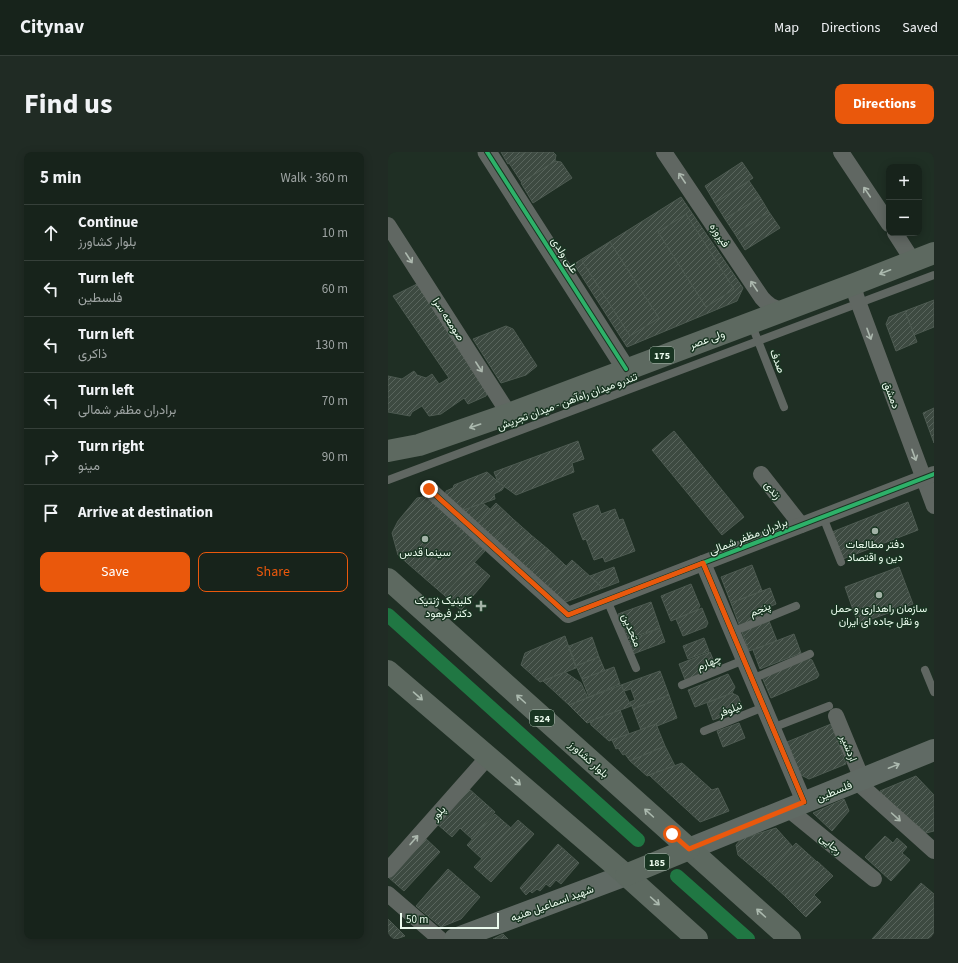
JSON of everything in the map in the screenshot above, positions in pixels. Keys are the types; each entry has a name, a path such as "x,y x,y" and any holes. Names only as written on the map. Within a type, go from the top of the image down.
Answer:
{"main road":[{"name":"ولی عصر","path":"388,451 420,445 509,414 626,369 755,332 782,310 858,293 913,261 934,253"},
{"name":"بلوار کشاورز","path":"388,579 790,939"},
{"path":"388,671 626,875 690,937"},
{"name":"فلسطین","path":"689,849 934,750"},
{"name":"185","path":"626,875 689,849"},
{"name":"شهید اسماعیل هنیه","path":"455,939 626,875"}],"street":[{"name":"علی ولدی","path":"487,152 626,369"},
{"name":"فیروزه","path":"664,152 762,298 768,305 775,309 782,310"},
{"path":"840,152 886,220"},
{"name":"صومعه سرا","path":"388,225 509,414"},
{"path":"897,236 913,261"},
{"name":"دمشق","path":"858,293 928,476 934,506"},
{"name":"زندی","path":"761,474 801,525"},
{"name":"برادران مظفر شمالی","path":"429,489 568,615 928,476"},
{"path":"703,563 764,707 796,806"},
{"name":"اردشیر","path":"833,711 859,780"},
{"name":"پلور","path":"388,870 488,756"},
{"path":"859,780 932,848"},
{"name":"رجایی","path":"796,806 874,879"},
{"path":"388,894 440,939"}],"lane":[{"name":"تندرو میدان راه‌آهن - میدان تجریش","path":"388,480 755,332 858,293 934,275"},
{"name":"صدف","path":"755,332 784,407"},
{"path":"823,517 841,562"},
{"name":"متحدین","path":"607,600 636,668"},
{"name":"پنجم","path":"732,632 796,606"},
{"path":"752,679 810,654"},
{"name":"چهارم","path":"682,685 744,660"},
{"path":"926,670 934,692"},
{"name":"نیلوفر","path":"704,731 764,707"},
{"path":"772,728 833,711"}],"building":[{"path":"501,152 526,152 508,164"},
{"path":"526,152 553,152 556,155 555,161 522,183 509,163"},
{"path":"555,161 561,162 572,178 533,203 521,183"},
{"path":"742,162 753,178 715,203 705,186"},
{"path":"749,181 760,197 725,219 715,203"},
{"path":"681,197 743,288 737,301 627,347 574,264"},
{"path":"760,197 769,212 735,234 725,219"},
{"path":"769,212 780,228 745,250 735,234"},
{"path":"686,214 734,289 706,307 658,232"},
{"path":"610,242 659,318 630,336 582,261"},
{"path":"417,284 488,390 486,396 468,404 464,398 441,414 429,416 422,406 412,412 410,416 388,412 388,376 402,379 414,371 417,375 426,378 432,374 439,384 449,378 393,296"},
{"path":"934,300 934,327 914,335 905,311"},
{"path":"905,311 917,342 896,351 886,324 889,317"},
{"path":"506,326 513,329 537,366 526,375 501,383 473,339"},
{"path":"934,408 934,443 923,413"},
{"path":"674,431 744,517 722,535 652,450"},
{"path":"578,441 584,459 572,463 574,472 516,495 498,482 494,472"},
{"path":"487,472 504,487 502,490 494,494 495,499 461,511 445,497 446,491 453,488 454,485"},
{"name":"سینما قدس","path":"428,496 464,531 422,576 398,555 392,533 398,521 417,498"},
{"name":"دفتر مطالعات دین و اقتصاد","path":"908,502 918,530 843,559 832,532"},
{"path":"483,503 490,509 476,525 461,511"},
{"path":"496,503 513,519 494,541 476,525"},
{"path":"598,505 601,514 615,509 619,520 623,519 635,551 605,562 603,557 594,560 586,539 583,540 573,514"},
{"path":"513,519 531,535 511,557 494,541"},
{"path":"464,531 485,551 444,595 422,576"},
{"path":"531,535 549,550 529,573 511,557"},
{"path":"549,550 566,566 546,588 529,573"},
{"path":"572,560 603,588 563,603 546,588"},
{"path":"474,562 490,576 461,610 444,595"},
{"path":"752,565 762,591 731,603 721,577"},
{"path":"614,567 619,582 603,588 590,576"},
{"name":"سازمان راهداری و حمل و نقل جاده ای ایران","path":"899,567 913,604 858,624 845,587"},
{"path":"691,584 700,606 697,610 671,621 661,596"},
{"path":"770,588 776,604 767,608 770,616 740,627 731,603"},
{"path":"651,602 660,628 627,639 618,614"},
{"path":"702,608 708,623 706,627 683,636 676,619"},
{"path":"769,621 777,641 749,651 742,632"},
{"path":"660,628 665,642 633,654 628,641"},
{"path":"794,634 801,653 760,669 753,650"},
{"path":"565,636 576,668 540,682 521,665 525,653"},
{"path":"592,637 599,657 576,666 569,646"},
{"path":"704,638 709,651 688,659 683,646"},
{"path":"710,652 717,669 686,682 679,664"},
{"path":"599,657 605,671 582,679 576,666"},
{"path":"808,658 812,660 819,675 817,678 771,698 762,677"},
{"path":"614,667 620,684 589,697 582,679"},
{"path":"660,671 669,695 633,709 630,702 635,700 631,689 624,691 621,685"},
{"path":"565,672 581,683 588,698 569,705 543,681"},
{"path":"728,674 735,687 732,693 695,707 688,690"},
{"path":"621,685 631,706 587,723 569,705"},
{"path":"732,693 738,696 743,709 713,720 707,703"},
{"path":"669,695 677,718 657,726 656,724 641,730 633,709"},
{"path":"620,710 629,734 609,741 591,725 590,721"},
{"path":"739,723 745,738 723,747 717,731"},
{"path":"656,724 665,746 630,761 618,748 616,749 612,740"},
{"path":"831,724 846,764 809,779 801,775 787,742"},
{"path":"665,746 675,766 647,776 630,761"},
{"path":"682,763 712,790 718,788 729,811 700,822 649,775"},
{"path":"916,776 934,795 934,831 926,833 882,795 880,791"},
{"path":"468,788 495,812 472,839 460,828 452,837 436,823"},
{"path":"844,799 849,811 832,831 813,813"},
{"path":"495,814 511,828 482,859 467,845"},
{"path":"518,820 534,834 491,882 474,867"},
{"path":"776,828 793,847 764,877 738,855 736,845 741,839"},
{"path":"885,836 893,843 897,838 907,847 902,853 910,860 891,881 865,857"},
{"path":"424,837 440,852 404,891 388,877"},
{"path":"796,843 817,862 785,896 764,877"},
{"path":"558,844 579,863 561,884 556,880 550,887 546,884 540,891 537,889 532,893 530,891 526,895 520,888"},
{"path":"817,861 833,876 814,895 821,902 806,917 785,896"},
{"path":"448,869 480,897 461,919 441,927 416,906"},
{"path":"921,883 934,894 934,939 872,939"},
{"path":"388,919 405,936 396,939 388,939"},
{"path":"503,934 508,939 493,939"}],"waterway":[{"path":"388,615 638,840"},
{"path":"677,876 748,939"}],"cycle path":[{"path":"487,152 626,369"},
{"path":"429,489 568,615 934,474"},
{"path":"703,563 804,802"}],"place":[{"name":"دفتر مطالعات دین و اقتصاد","path":"875,531"},
{"name":"سینما قدس","path":"425,539"},
{"name":"سازمان راهداری و حمل و نقل جاده ای ایران","path":"879,595"},
{"name":"کلینیک ژنتیک دکتر فرهود","path":"481,606"}],"route":[{"path":"429,489 568,615 703,563 804,802 689,849 672,834"}]}
